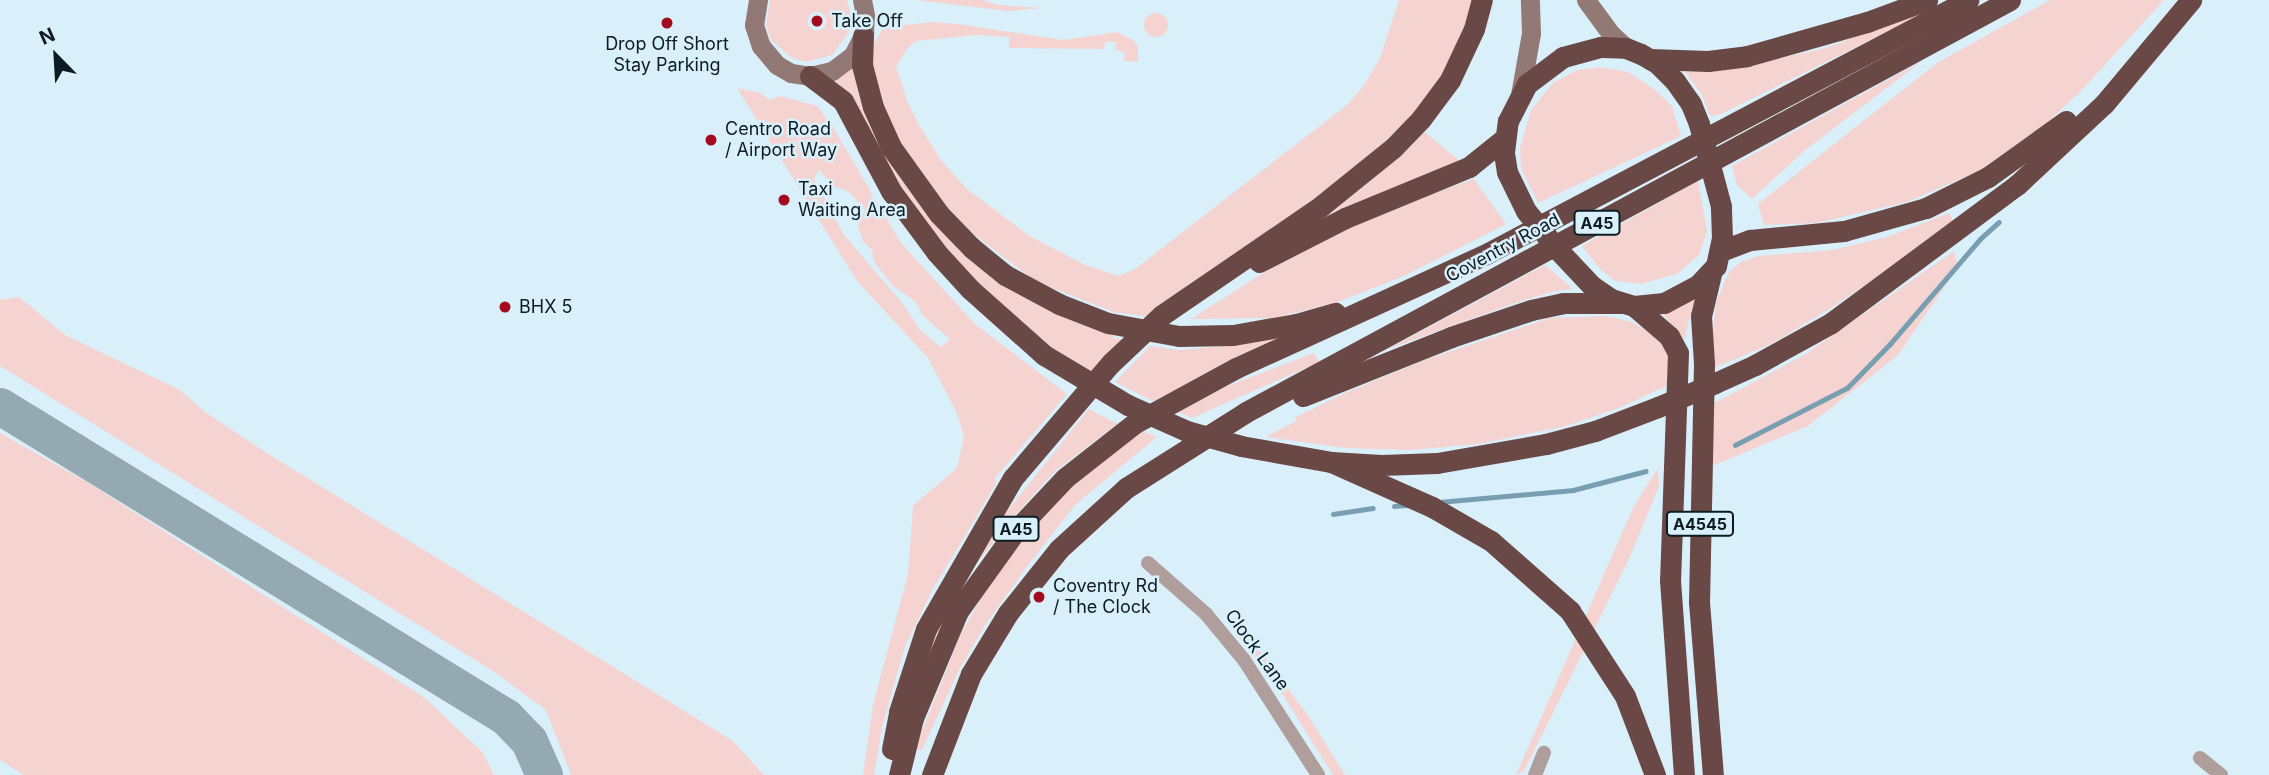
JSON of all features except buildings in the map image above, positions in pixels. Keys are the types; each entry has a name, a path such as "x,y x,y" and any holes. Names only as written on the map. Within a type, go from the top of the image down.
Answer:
{"highway":[{"path":"887,775 899,712 926,629 1008,484 1111,363 1162,315 1321,206 1393,148 1421,119 1450,80 1471,38 1482,0"},
{"path":"1650,60 1708,61 1747,56 1858,24 1927,0"},
{"name":"Coventry Road","path":"899,775 914,718 958,611 1017,529 1065,478 1135,423 1236,368 1488,254 1968,0"},
{"name":"Coventry Road","path":"932,775 971,674 1008,612 1034,578 1081,527 1126,488 1167,459 1246,412 2011,0"},
{"path":"1972,217 2037,155 2066,121 2122,65 2177,0"},
{"path":"810,76 843,101 891,191 937,253 970,289 1044,355 1128,405 1187,431 1241,446 1331,462 1381,465 1437,463 1502,454 1595,431 1755,365 1831,323 2017,185 2066,142 2139,65 2191,0"},
{"path":"863,36 862,65 873,107 891,147 939,214 960,236 1005,275 1059,304 1108,323 1179,335 1233,335 1320,318 1394,288 1551,211 1655,166"},
{"path":"1186,449 1322,387 1451,337 1531,310 1563,303 1628,304 1673,300 1711,274 1721,251 1721,206 1699,124 1675,81 1650,60 1626,48 1585,49 1563,57 1536,76 1520,95 1508,121 1505,138 1507,172 1526,211 1559,251 1592,286 1628,304"},
{"path":"1721,251 1750,240 1844,231 1926,208 1988,177 2066,121"},
{"path":"1162,315 1345,218 1469,167 1505,138"},
{"name":"A4545","path":"1711,274 1701,316 1704,364 1699,602 1713,775"},
{"name":"A4545","path":"1628,304 1669,336 1678,353 1675,506 1670,580 1684,775"},
{"path":"1331,462 1432,506 1491,541 1570,611 1625,696 1655,775"}],"street":[{"path":"753,6 761,47 777,65 791,73 810,76 832,71 844,64 863,36 865,15 862,0"},
{"path":"1520,95 1530,42 1530,0"},
{"path":"1586,0 1611,34 1626,48"},
{"name":"Clock Lane","path":"1148,563 1206,614 1244,660 1318,775"},
{"path":"1535,775 1544,753"},
{"path":"2200,758 2221,775"}],"shaded area":[{"path":"770,0 847,0 852,18 849,32 832,55 806,62 792,58 771,40 766,26"},
{"path":"915,0 982,0 997,5 1043,8 1008,11"},
{"path":"1399,0 1476,0 1461,45 1418,110 1356,168 1150,317 1114,312 1037,282 956,221 899,147 874,83 870,50 882,30 896,26 931,22 958,24 1063,40 1117,32 1133,40 1138,46 1138,62 1124,61 1125,52 1115,50 1116,42 1105,42 1104,49 1009,48 1009,37 976,35 916,41 896,66 907,101 919,125 941,160 967,189 1028,235 1085,265 1118,276 1135,269 1347,105 1365,84 1380,58"},
{"path":"1951,0 1721,114 1710,116 1702,95 1685,72 1764,62 1826,48"},
{"path":"2050,0 2164,0 2080,92 2037,132 1997,163 1907,202 1816,223 1764,225 1758,204 1937,63"},
{"path":"1156,13 1165,16 1168,25 1165,34 1156,37 1147,34 1144,25 1147,16"},
{"path":"1922,61 1804,151 1752,199 1737,185 1732,166"},
{"path":"856,66 942,224 1115,331 1113,338 1125,340 1090,372 1049,348 974,283 922,221 832,81"},
{"path":"1600,67 1628,72 1654,89 1672,106 1681,136 1538,203 1521,168 1520,148 1531,110 1554,82 1578,70"},
{"path":"737,88 761,93 769,100 780,96 817,106 831,124 901,243 975,324 1067,394 995,478 997,482 933,589 905,646 882,727 874,775 863,775 873,705 908,574 913,506 957,468 964,437 957,413 928,358 857,281","holes":["819,170 835,187 848,191 865,209 858,226 863,241 872,250 874,262 893,286 916,302 922,315 950,339 941,347 920,330 903,304 844,235 814,179"]},
{"path":"1422,130 1461,162 1338,210 1276,242"},
{"path":"1474,179 1506,224 1404,276 1338,302 1274,318 1191,319 1260,275 1316,244 1400,205"},
{"path":"1698,181 1707,231 1699,255 1677,274 1641,284 1616,281 1600,269 1582,246"},
{"path":"1949,213 1953,220 1915,251 1831,308 1771,344 1709,370 1716,303 1729,272 1741,262 1759,256 1832,250 1887,237"},
{"path":"1954,251 1958,267 1898,355 1808,426 1712,466 1713,404 1806,354"},
{"path":"1545,265 1573,289 1555,291 1512,304 1388,349"},
{"path":"19,297 65,335 180,390 205,412 262,450 733,741 764,775 571,775 546,710 493,671 0,366 0,300"},
{"path":"1696,298 1687,327 1685,340 1662,313"},
{"path":"1606,316 1632,322 1656,336 1672,356 1677,381 1619,408 1566,426 1478,444 1411,450 1344,448 1266,437 1296,421 1296,417 1343,394 1425,360 1550,318"},
{"path":"1290,335 1291,337 1153,401 1115,382 1150,346 1180,350 1234,345"},
{"path":"1314,353 1319,362 1192,418 1175,411 1230,385"},
{"path":"1089,409 1117,424 1055,471 1010,521 974,567 949,609 922,672 917,670 980,545"},
{"path":"1142,431 1157,437 1076,504 1028,565 983,628 958,672 922,750 915,749 960,636 994,575 1031,528 1070,489"},
{"path":"0,433 87,482 425,698 483,753 494,775 24,775 0,760"},
{"path":"1658,468 1659,486 1629,559 1524,771 1516,775 1634,506"},
{"path":"1235,617 1309,717 1345,775 1333,775 1278,687 1234,631"}],"waterway":[{"path":"1735,445 1847,388 1890,344 1980,239 1999,222"},
{"path":"1439,502 1573,490 1646,471"},
{"path":"1394,506 1407,505"},
{"path":"1333,514 1373,508"}],"taxiway":[{"path":"0,406 506,717 529,741 544,775"}],"place":[{"name":"Take Off","path":"817,21"},
{"name":"Drop Off Short Stay Parking","path":"667,23"},
{"name":"Centro Road / Airport Way","path":"711,140"},
{"name":"Taxi Waiting Area","path":"784,200"},
{"name":"BHX 5","path":"505,307"},
{"name":"Coventry Rd / The Clock","path":"1039,597"}]}
